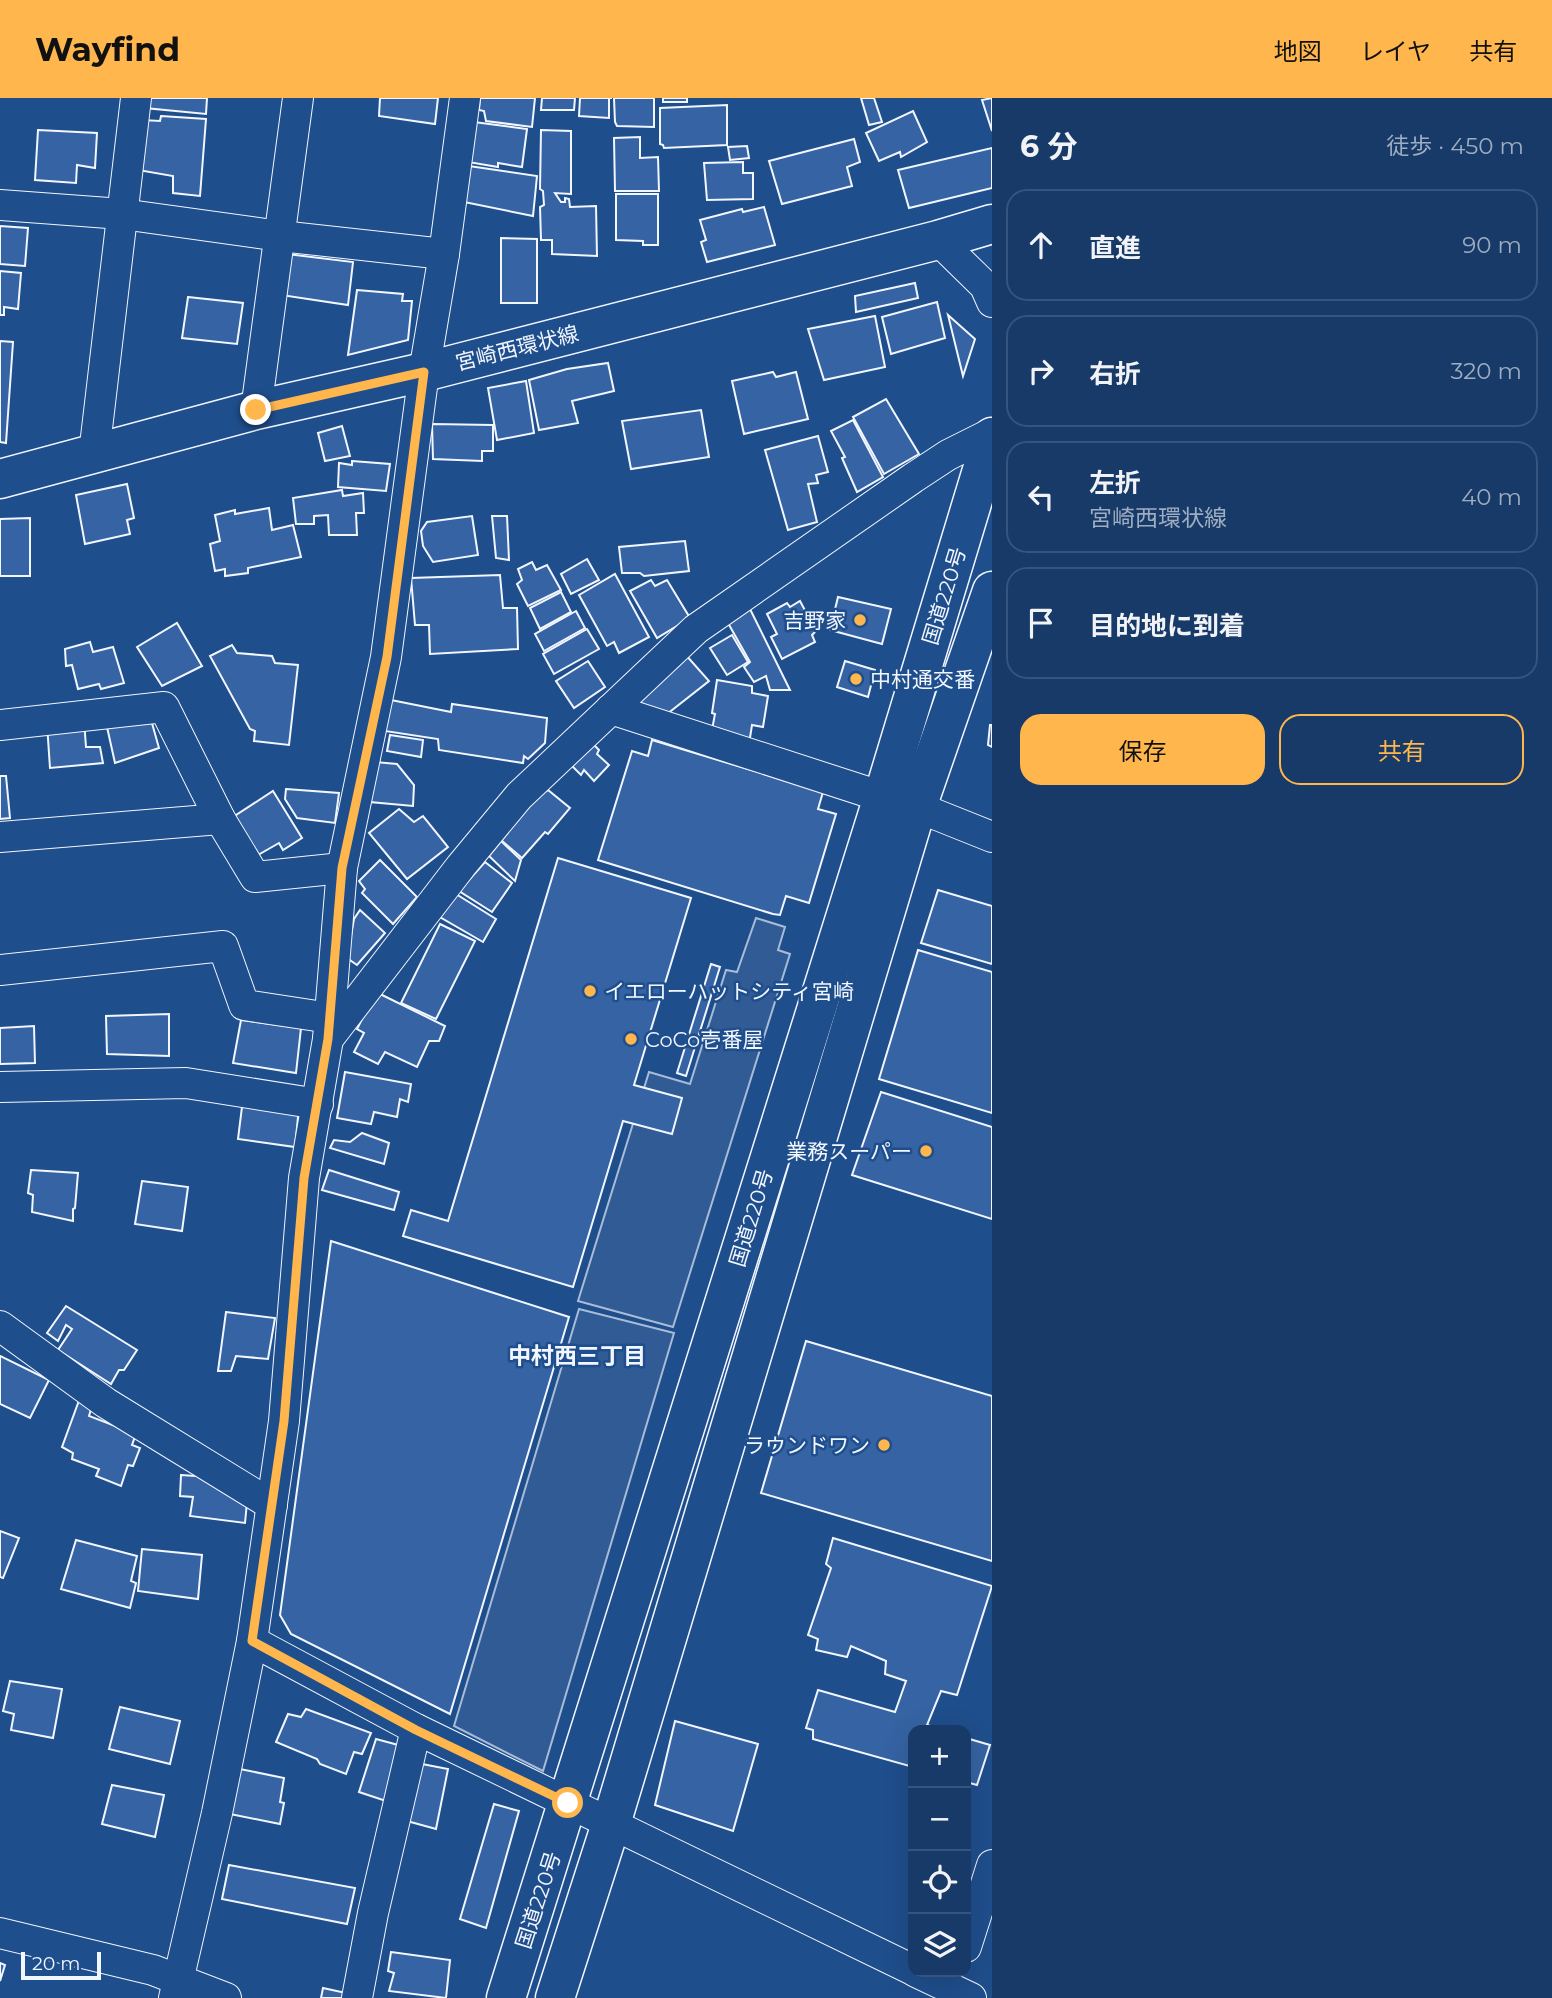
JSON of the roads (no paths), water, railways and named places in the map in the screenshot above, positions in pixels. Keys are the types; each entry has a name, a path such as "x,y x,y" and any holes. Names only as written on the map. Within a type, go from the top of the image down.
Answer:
{"main road":[{"name":"宮崎西環状線","path":"0,479 256,410 424,372 992,224"},
{"name":"国道220号","path":"555,1998 611,1824 900,802 992,435"},
{"name":"国道220号","path":"506,1998 568,1803 900,802 992,590"}],"street":[{"path":"94,454 136,98"},
{"path":"256,410 298,98"},
{"path":"176,1988 217,1812 252,1641 284,1421 304,1178 329,1029 342,868 387,657 424,372 444,254 465,98"},
{"path":"0,205 122,214 280,236 444,254"},
{"path":"938,240 985,286 992,302"},
{"path":"329,1029 519,796 696,629 925,470 948,455 992,435"},
{"path":"0,725 164,707 220,819 255,877 342,868"},
{"path":"611,709 900,802 992,837"},
{"path":"0,837 220,819"},
{"path":"0,970 223,946 244,1005 329,1029"},
{"path":"0,1087 186,1083 318,1104"},
{"path":"0,1326 106,1403 272,1505"},
{"path":"252,1641 416,1730 908,1968"},
{"path":"357,1998 373,1913 416,1730"},
{"path":"971,1931 992,1866"},
{"path":"0,1933 153,1970 176,1988 226,1998"},
{"path":"929,1977 958,1989"}],"place":[{"name":"吉野家","path":"860,620"},
{"name":"中村通交番","path":"856,679"},
{"name":"イエローハットシティ宮崎","path":"590,991"},
{"name":"CoCo壱番屋","path":"631,1039"},
{"name":"業務スーパー","path":"926,1151"},
{"name":"ラウンドワン","path":"884,1445"}],"district":[{"name":"中村西三丁目","path":"577,1356"}]}
